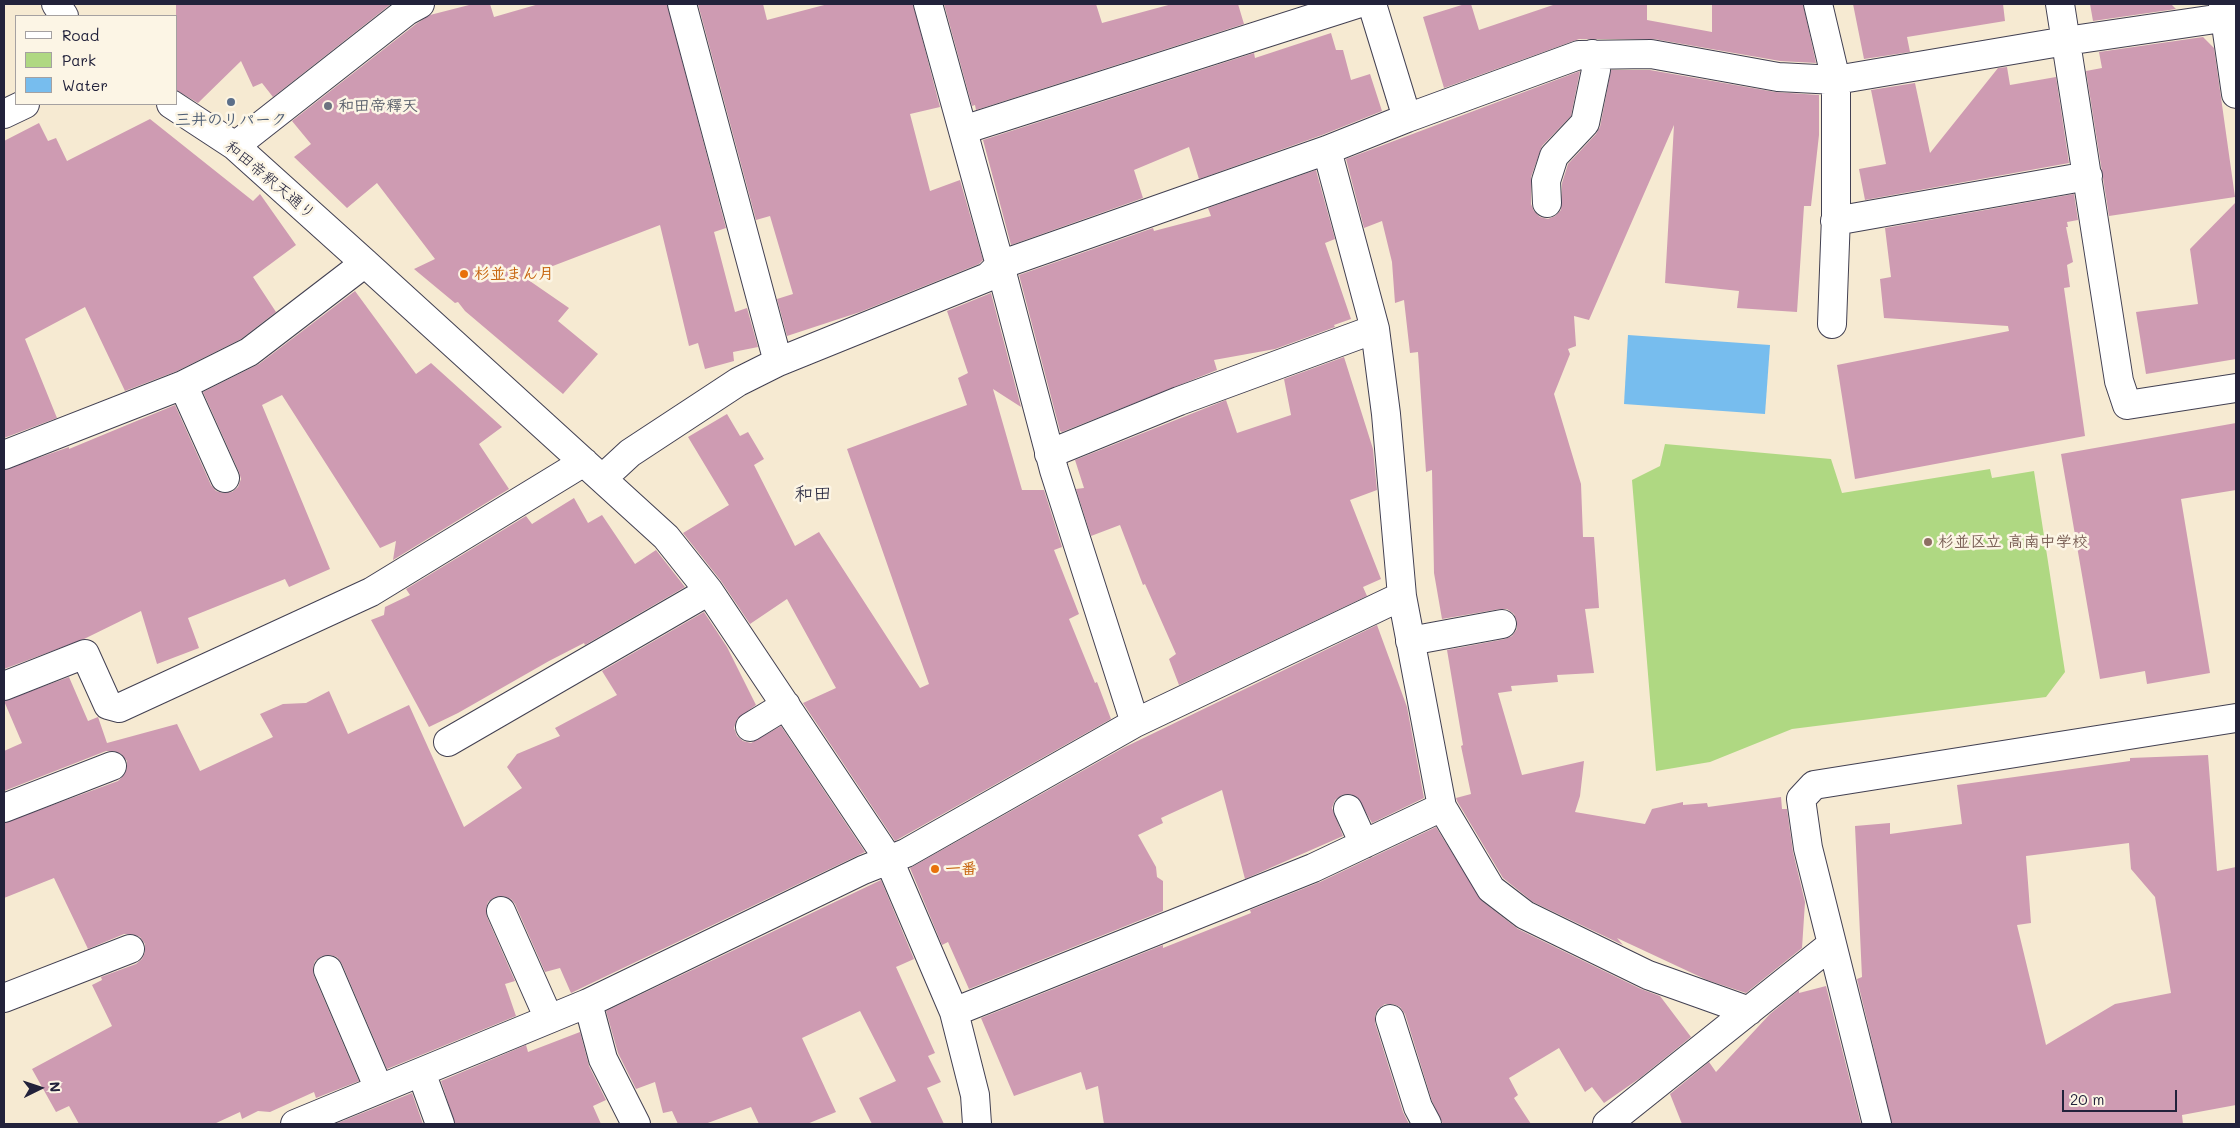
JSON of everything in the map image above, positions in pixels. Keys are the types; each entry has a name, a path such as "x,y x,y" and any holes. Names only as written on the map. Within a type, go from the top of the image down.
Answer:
{"street":[{"path":"56,4 63,15"},
{"path":"682,4 778,362"},
{"path":"928,4 1000,265 1049,454 1135,723"},
{"path":"963,130 1358,4"},
{"path":"1372,4 1406,118"},
{"path":"1818,4 1836,80 1832,324"},
{"path":"2060,4 2119,381 2127,405 2236,388"},
{"path":"235,146 410,6"},
{"path":"4,686 85,654 108,705 119,708 371,592 594,470 630,454 738,382 778,362 988,276 1000,265 1327,150 1406,118 1579,55 1651,54 1778,77 1836,80 2228,12 2236,94"},
{"path":"1547,203 1546,180 1554,156 1585,123 1596,70 1592,54"},
{"path":"4,114 23,105"},
{"name":"和田帝釈天通り","path":"173,105 235,146 365,262 666,537 709,591 888,860 954,1012 975,1095 977,1124"},
{"path":"1327,150 1375,328 1386,414 1402,596 1442,807 1491,890 1525,915 1648,975 1749,1011"},
{"path":"1835,222 2088,176"},
{"path":"4,455 183,385 249,352 365,262"},
{"path":"1049,454 1179,401 1375,328"},
{"path":"183,385 225,478"},
{"path":"448,742 709,591"},
{"path":"295,1124 588,1003 863,870 906,853 1135,723 1402,596"},
{"path":"1410,641 1502,624"},
{"path":"750,727 786,705"},
{"path":"1877,1124 1808,848 1801,799 1814,785 2236,718"},
{"path":"4,808 112,766"},
{"path":"954,1012 1305,872 1442,807"},
{"path":"1348,809 1364,844"},
{"path":"501,910 549,1019"},
{"path":"1607,1124 1831,945"},
{"path":"4,998 130,949"},
{"path":"328,970 379,1089"},
{"path":"588,1003 603,1059 636,1124"},
{"path":"1390,1018 1418,1107 1427,1124"},
{"path":"421,1072 440,1124"}],"green space":[{"path":"1665,444 1831,459 1842,493 1990,469 1992,478 2034,471 2065,672 2046,697 1792,729 1710,762 1656,771 1632,480 1660,466"}],"water":[{"path":"1628,335 1770,345 1765,414 1624,404"}],"building":[{"path":"176,4 391,4 273,97 262,83 253,87 241,61 198,103 178,91 178,15 176,15"},
{"path":"473,4 490,4 494,17 539,4 667,4 726,228 714,232 735,312 747,308 758,347 733,352 734,361 705,369 698,343 689,346 660,225 524,277 569,308 558,321 598,354 563,394 465,311 458,302 455,303 414,269 435,259 377,183 347,208 294,157 311,144 292,121 416,24 430,15"},
{"path":"698,4 763,4 767,20 828,4 913,4 940,107 910,114 930,191 960,180 983,260 979,264 860,312 787,336 777,299 793,294 770,216 756,220"},
{"path":"944,4 1096,4 1102,23 1172,4 1238,4 1244,24 976,110 975,105 972,106"},
{"path":"1465,4 1471,4 1479,30 1556,4 1647,4 1647,20 1712,32 1712,4 1803,4 1816,63 1780,61 1654,39 1579,39 1444,88 1423,17"},
{"path":"1853,4 2003,4 2005,21 1907,37 1910,52 1864,59"},
{"path":"2090,4 2171,4 2176,9 2093,21"},
{"path":"1331,33 1336,50 1343,50 1351,80 1370,74 1382,111 1322,135 1199,179 1189,147 1134,170 1143,198 1011,245 983,140 1254,53 1255,58"},
{"path":"2203,37 2214,48 2235,197 2109,216 2086,71 2102,68 2099,52"},
{"path":"2007,67 2010,85 2056,77 2069,163 1865,200 1859,169 1886,164 1871,90 1915,83 1930,153 1998,68"},
{"path":"1611,70 1650,70 1775,92 1819,95 1819,135 1811,206 1804,206 1797,312 1737,308 1739,291 1665,283 1674,125 1589,320 1574,316 1576,346 1568,349 1570,354 1554,394 1581,484 1583,537 1594,537 1599,608 1585,609 1594,673 1557,675 1558,682 1511,686 1512,691 1498,693 1522,775 1584,761 1580,796 1575,812 1645,824 1652,809 1683,802 1683,805 1707,803 1708,807 1781,797 1782,809 1787,809 1793,852 1805,902 1802,948 1746,993 1707,980 1617,938 1623,945 1533,902 1503,878 1457,801 1456,798 1471,794 1461,746 1463,745 1447,650 1505,639 1512,636 1517,629 1517,622 1514,614 1507,609 1442,619 1434,573 1432,470 1426,472 1418,352 1410,353 1404,300 1395,303 1392,262 1382,221 1364,228 1346,159 1580,71 1571,116 1542,146 1531,177 1531,204 1534,211 1540,217 1548,219 1555,216 1561,210 1562,183 1568,164 1596,134 1600,127"},
{"path":"150,119 253,201 260,194 296,245 253,277 276,312 241,339 177,371 125,391 85,307 25,339 57,418 4,438 4,141 39,123 48,141 56,138 67,161"},
{"path":"1316,170 1335,239 1325,243 1351,319 1334,325 1335,327 1275,349 1214,360 1217,370 1062,432 1060,431 1019,275 1153,228 1154,231 1211,216 1208,208"},
{"path":"2074,194 2078,220 2067,222 2068,227 2066,227 2073,262 2067,265 2070,287 2064,288 2085,436 1855,479 1837,365 2009,331 2008,326 1884,318 1880,279 1891,277 1885,228"},
{"path":"2236,202 2236,359 2146,374 2136,312 2198,304 2190,249"},
{"path":"355,291 416,374 431,363 502,427 479,444 509,489 393,560 396,541 380,548 282,395 262,405 330,569 289,587 285,579 188,618 199,648 157,664 141,611 84,639 4,669 4,470 69,447 69,449 175,405 211,485 216,491 223,493 232,492 238,487 241,479 239,472 203,392 259,364"},
{"path":"991,293 1021,407 993,389 1022,490 1044,490 1062,547 1054,550 1079,614 1069,619 1111,719 895,841 803,703 836,688 787,599 750,624 721,581 683,533 729,505 688,437 727,414 740,436 748,432 764,459 754,465 795,546 819,532 920,688 929,684 847,449 967,405 958,378 968,373 947,311"},
{"path":"1344,357 1373,449 1377,490 1350,500 1381,579 1363,587 1367,596 1179,685 1169,659 1176,654 1145,584 1143,585 1120,525 1091,536 1076,489 1084,488 1075,460 1226,400 1237,433 1291,415 1284,379"},
{"path":"2236,423 2236,490 2181,499 2210,673 2147,684 2145,671 2100,679 2061,454"},
{"path":"574,498 588,523 602,515 635,564 656,550 685,587 585,645 584,643 549,661 458,713 429,727 371,620 384,615 385,607 410,595 406,589 526,516 532,524"},
{"path":"704,612 727,647 756,705 737,719 734,728 737,736 743,741 751,743 781,726 865,852 571,993 560,968 545,972 515,904 511,899 503,896 495,897 488,902 486,909 487,917 515,981 505,984 516,1016 387,1069 342,964 337,957 330,955 322,956 315,961 313,968 314,976 359,1081 316,1098 314,1092 270,1112 258,1111 242,1119 240,1112 214,1124 79,1124 69,1106 56,1112 32,1069 112,1026 92,985 102,980 101,977 136,964 142,959 145,952 145,944 140,937 124,934 88,949 54,878 4,898 4,823 118,781 124,775 127,761 121,754 114,751 106,751 4,791 4,751 22,743 4,701 69,677 88,721 98,717 107,743 177,724 200,771 273,737 260,714 283,704 306,703 329,691 348,734 409,705 464,827 522,788 507,767 517,754 560,736 555,728 617,695 602,671"},
{"path":"1377,625 1407,707 1424,798 1372,823 1357,797 1350,794 1342,795 1335,800 1332,808 1343,836 1245,879 1222,790 1161,818 1163,823 1138,835 1156,867 1157,877 1163,881 1163,911 969,989 948,942 942,945 910,868 1123,748"},
{"path":"2208,755 2217,871 2236,867 2236,1105 2182,1115 2183,1124 1892,1124 1857,979 1862,977 1855,826 1890,823 1890,834 1962,824 1957,785 2130,761 2130,758","holes":["2129,843 2131,869 2155,897 2171,993 2115,1004 2046,1045 2017,925 2031,923 2026,856"]},
{"path":"1436,827 1482,901 1518,929 1641,989 1660,996 1691,1037 1640,1078 1604,1103 1592,1087 1585,1092 1559,1048 1509,1078 1518,1095 1514,1098 1531,1124 1443,1124 1432,1101 1405,1014 1400,1007 1393,1004 1385,1004 1378,1009 1375,1015 1375,1023 1403,1112 1409,1124 1104,1124 1098,1086 1086,1090 1081,1072 1014,1096 981,1018 1163,945 1163,948 1251,913 1250,910 1320,882"},
{"path":"881,880 914,959 896,967 935,1053 928,1056 941,1082 927,1088 944,1124 872,1124 859,1098 896,1081 860,1011 802,1038 836,1112 807,1124 759,1124 751,1107 705,1124 678,1124 672,1111 663,1113 655,1082 636,1089 618,1053 606,1011"},
{"path":"1826,986 1861,1124 1682,1124 1670,1094 1709,1062 1716,1072 1770,1014 1799,990 1799,993"},
{"path":"580,1032 589,1066 606,1100 593,1106 601,1124 455,1124 441,1081 526,1045 528,1052"},
{"path":"412,1093 423,1124 335,1124"}],"place":[{"name":"三井のリパーク","path":"231,102"},
{"name":"和田帝釋天","path":"328,106"},
{"name":"杉並まん月","path":"464,274"},
{"name":"杉並区立 高南中学校","path":"1928,542"},
{"name":"一番","path":"935,869"}],"district":[{"name":"和田","path":"813,494"}]}
